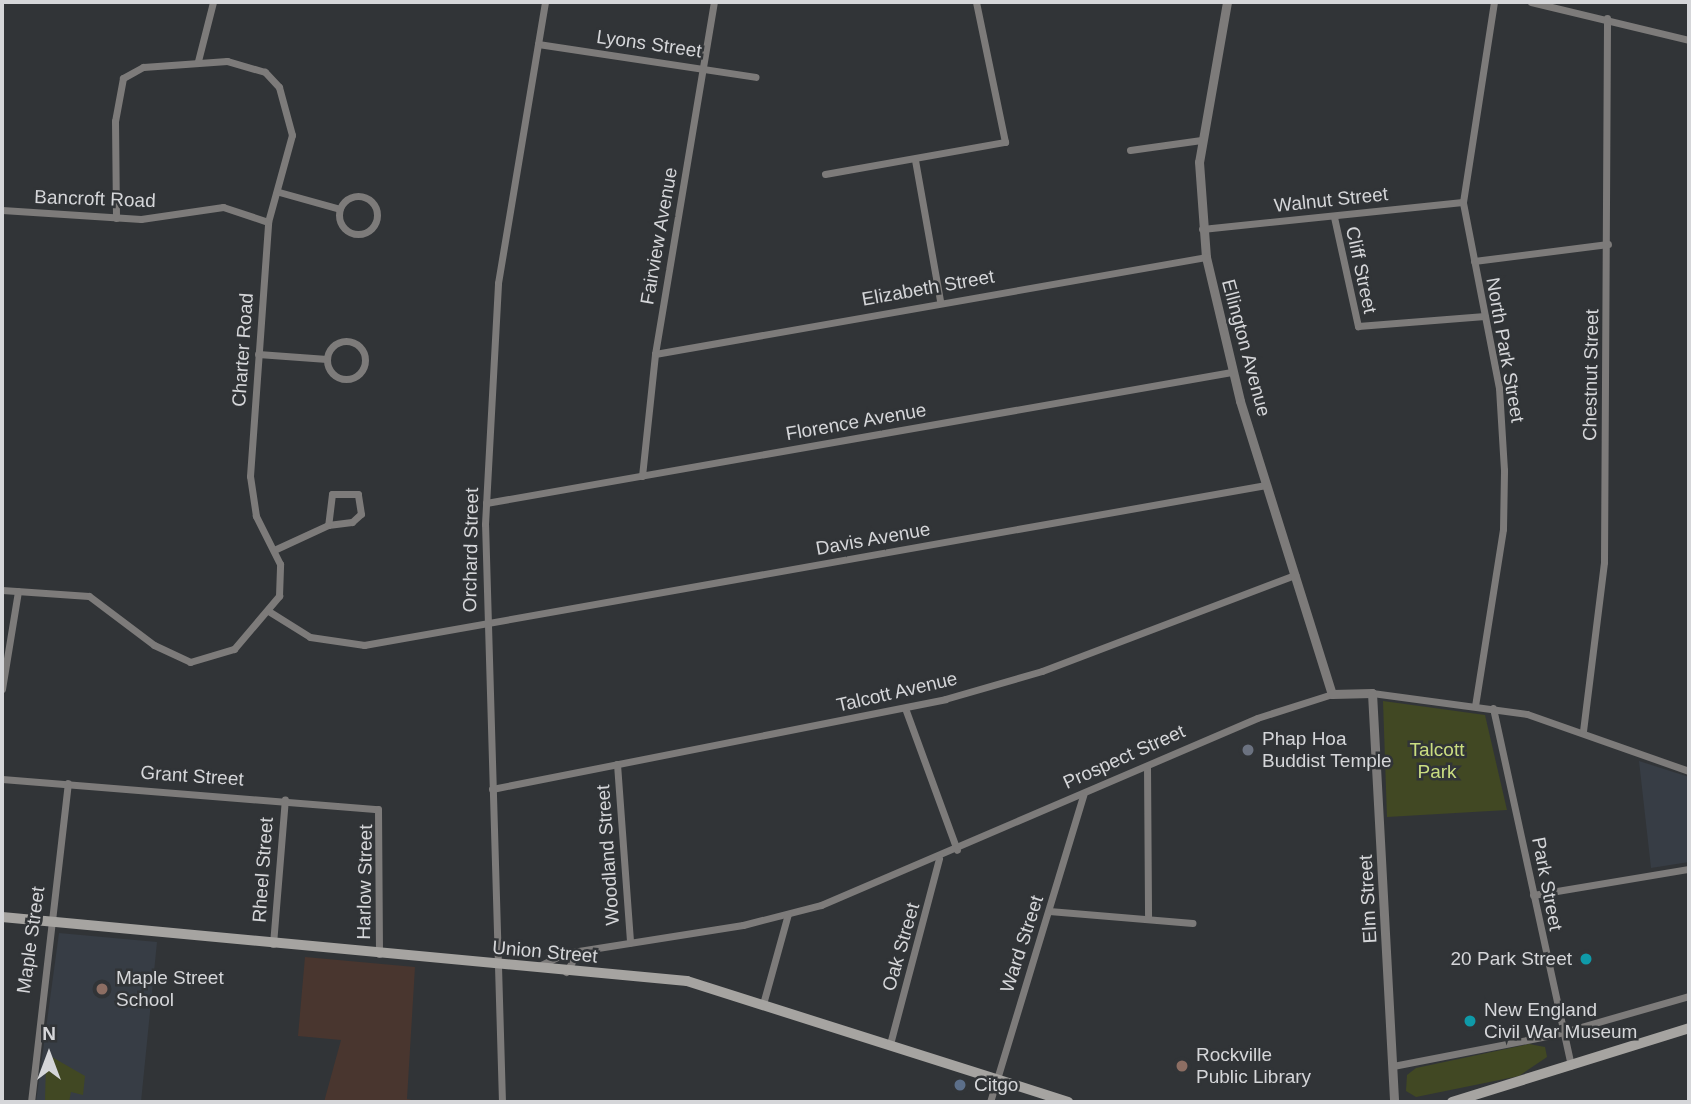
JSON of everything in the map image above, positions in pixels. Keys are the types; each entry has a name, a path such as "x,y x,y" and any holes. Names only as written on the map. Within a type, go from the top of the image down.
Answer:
{"main road":[{"name":"Union Street","path":"2,917 498,966 687,981 1068,1102"},
{"path":"1452,1102 1689,1028"}],"street":[{"path":"198,61 213,2"},
{"name":"Orchard Street","path":"502,1102 486,625 486,503 498,283 545,2"},
{"name":"Fairview Avenue","path":"642,475 655,354 714,2"},
{"path":"825,174 1005,142 976,2"},
{"name":"Ellington Avenue","path":"1227,2 1201,140 1202,229 1206,257 1232,372 1332,694"},
{"name":"North Park Street","path":"1475,706 1503,517 1503,423 1463,202 1494,2"},
{"path":"1531,2 1607,18 1689,40"},
{"name":"Chestnut Street","path":"1583,731 1604,562 1608,244 1607,18"},
{"name":"Lyons Street","path":"538,44 756,77"},
{"name":"Charter Road","path":"2,590 101,600 154,645 190,663 234,649 270,611 282,579 274,550 251,498 268,222 279,192 293,121 279,87 247,65 198,61 143,67 123,78 115,121 116,218"},
{"path":"1130,150 1201,140"},
{"path":"915,160 940,301"},
{"path":"279,192 340,209 361,196 376,208 377,221 370,231 352,233 340,221 340,209"},
{"name":"Walnut Street","path":"1202,229 1463,202"},
{"name":"Bancroft Road","path":"2,210 116,218 223,207 268,222"},
{"name":"Cliff Street","path":"1334,217 1357,327 1485,316"},
{"path":"1474,261 1608,244"},
{"name":"Elizabeth Street","path":"655,354 940,301 1206,257"},
{"path":"350,342 364,361 356,376 345,379 330,370 327,359 332,347 350,342"},
{"path":"258,354 327,359"},
{"name":"Florence Avenue","path":"486,503 1232,372"},
{"name":"Davis Avenue","path":"270,611 310,637 347,645 486,625 1266,485"},
{"path":"274,550 328,525 352,522 361,514 358,494 332,494 328,525"},
{"name":"Talcott Avenue","path":"492,789 905,708 1042,671 1295,575"},
{"path":"2,690 18,591"},
{"name":"Prospect Street","path":"535,969 551,957 788,915 939,858 1147,766 1332,694 1372,693 1493,708 1583,731 1689,771"},
{"name":"Elm Street","path":"1372,693 1394,1102"},
{"path":"905,708 957,850"},
{"name":"Park Street","path":"1493,708 1560,1033 1571,1067"},
{"name":"Woodland Street","path":"617,764 631,943"},
{"path":"1147,766 1148,916"},
{"name":"Grant Street","path":"2,779 285,799 380,810"},
{"name":"Maple Street","path":"31,1102 49,922 68,783"},
{"name":"Ward Street","path":"990,1102 995,1078 1083,795"},
{"name":"Rheel Street","path":"273,944 285,799"},
{"name":"Harlow Street","path":"379,954 380,810"},
{"name":"Oak Street","path":"890,1044 939,858"},
{"path":"1533,895 1689,869"},
{"path":"1049,911 1148,916 1193,923"},
{"path":"763,1004 788,915"},
{"path":"566,972 578,952"},
{"path":"1393,1066 1560,1033 1689,996"}],"shaded area":[{"path":"1639,761 1689,777 1689,862 1651,868"},
{"name":"Maple Street School","path":"59,933 157,942 141,1102 36,1102"},
{"path":"305,957 415,967 407,1099 422,1102 324,1102 341,1040 298,1036"}],"green space":[{"name":"Talcott Park","path":"1383,701 1485,715 1507,810 1387,817"},
{"path":"1529,1044 1545,1047 1547,1057 1519,1076 1416,1097 1406,1091 1407,1075 1416,1068"},
{"path":"52,1057 85,1076 83,1095 71,1092 69,1102 45,1102 46,1061"}],"place":[{"name":"Phap Hoa Buddist Temple","path":"1248,750"},
{"name":"20 Park Street","path":"1586,959"},
{"name":"Maple Street School","path":"102,989"},
{"name":"New England Civil War Museum","path":"1470,1021"},
{"name":"Rockville Public Library","path":"1182,1066"},
{"name":"Citgo","path":"960,1085"}]}
